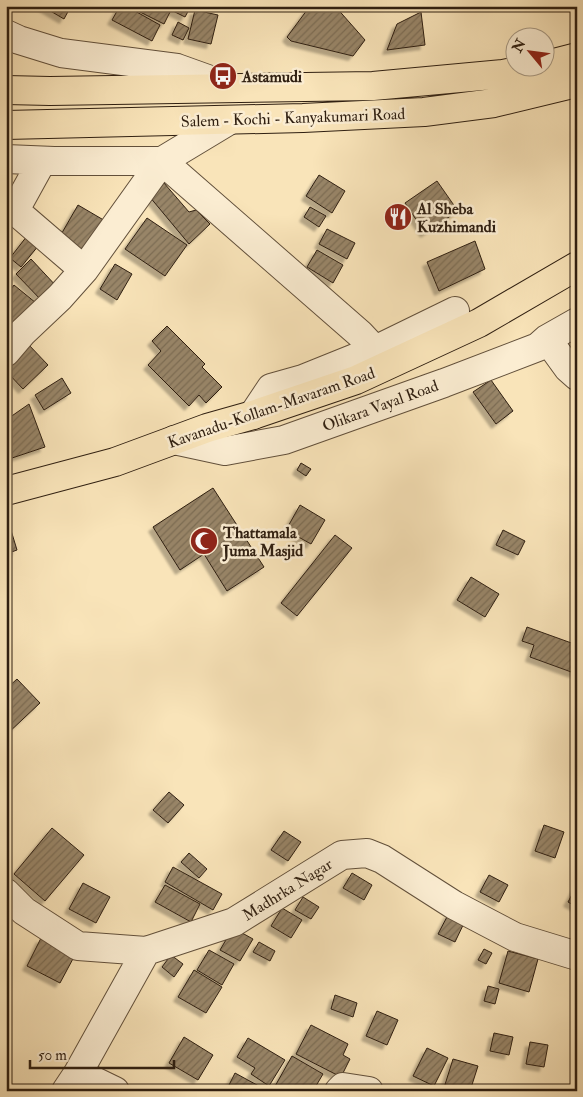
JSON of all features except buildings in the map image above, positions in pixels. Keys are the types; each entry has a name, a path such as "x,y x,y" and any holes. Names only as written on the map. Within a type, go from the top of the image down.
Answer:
{"main road":[{"path":"556,63 577,58"},
{"name":"Salem - Kochi - Kanyakumari Road","path":"6,90 373,86 506,73"},
{"name":"Salem - Kochi - Kanyakumari Road","path":"6,125 230,120 424,112 494,103 577,83"},
{"name":"Kavanadu-Kollam-Mavaram Road","path":"6,491 115,462 174,440 356,380 479,323 577,266"}],"street":[{"path":"6,34 61,53 177,68 234,89"},
{"path":"6,352 84,270 162,161 230,120"},
{"path":"6,160 162,161 360,334 375,350"},
{"path":"42,161 11,207 84,270"},
{"path":"253,415 271,388 303,379 375,350 455,311"},
{"name":"Olikara Vayal Road","path":"174,440 225,451 284,440 444,383 538,346 577,322"},
{"path":"547,339 568,368 577,376"},
{"name":"Madhrka Nagar","path":"146,951 234,922 342,855 367,853 382,859 454,905 514,937 577,956"},
{"path":"6,893 24,911 78,946 146,951 72,1082 114,1091"},
{"path":"339,1091 343,1087 369,1091"}],"place":[{"name":"Astamudi","path":"223,76"},
{"name":"Al Sheba Kuzhimandi","path":"398,217"},
{"name":"Thattamala Juma Masjid","path":"204,541"}]}
